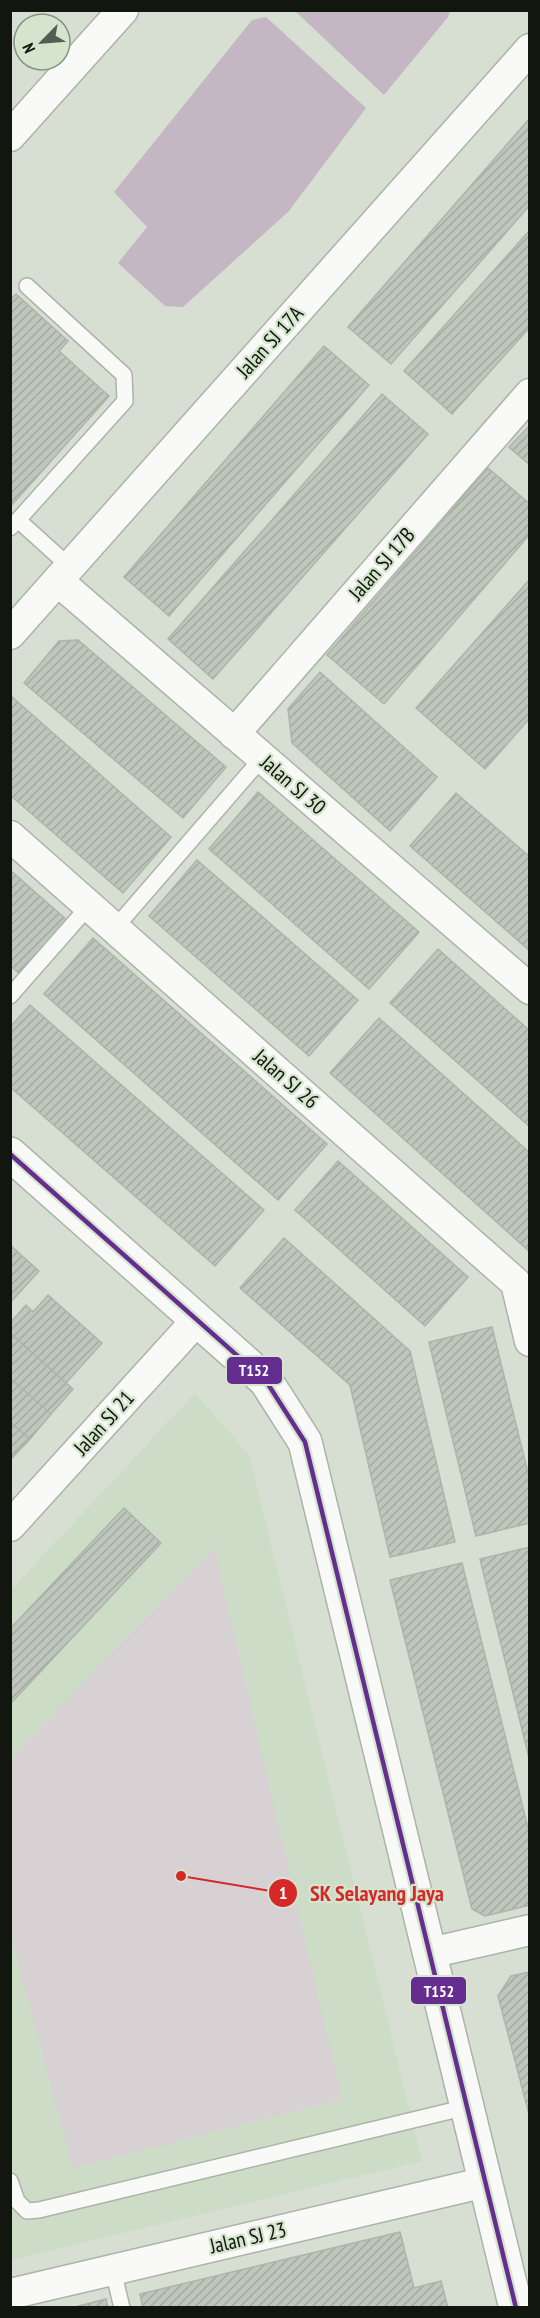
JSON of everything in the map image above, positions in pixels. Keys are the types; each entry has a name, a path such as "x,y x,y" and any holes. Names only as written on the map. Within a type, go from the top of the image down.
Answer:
{"street":[{"path":"10,136 123,10"},
{"name":"Jalan SJ 17A","path":"10,634 530,49"},
{"name":"Jalan SJ 17B","path":"234,734 530,394"},
{"name":"Jalan SJ 30","path":"64,574 234,734 530,989"},
{"name":"Jalan SJ 26","path":"10,836 516,1283 530,1341"},
{"path":"10,1154 266,1381 305,1442 516,2307"},
{"name":"Jalan SJ 21","path":"10,1526 197,1320"},
{"path":"430,1953 530,1930"},
{"name":"Jalan SJ 23","path":"10,2294 486,2182"}],"lane":[{"path":"27,286 124,375 126,385 125,401 14,524 64,574"},
{"path":"115,928 262,758"},
{"path":"10,996 89,906"},
{"path":"10,2181 17,2200 27,2211 39,2210 467,2107"},
{"path":"113,2270 122,2307"}],"shaded area":[{"path":"295,11 450,11 448,17 384,95"},
{"path":"266,17 366,108 289,211 183,307 165,306 118,263 147,227 114,192 252,20"},
{"path":"195,1393 249,1455 422,2161 11,2260 10,1591"},
{"path":"214,1548 342,2099 73,2168 11,1937 11,1762 26,1742"}],"building":[{"path":"530,118 530,205 391,364 348,327"},
{"path":"530,230 530,327 452,414 404,371"},
{"path":"16,294 68,341 59,351 109,396 10,507 10,300"},
{"path":"324,346 369,385 169,616 124,577"},
{"path":"382,394 428,434 213,679 168,639"},
{"path":"530,425 530,465 509,447"},
{"path":"488,468 530,504 530,534 384,704 327,655"},
{"path":"530,579 530,718 485,769 416,708"},
{"path":"78,640 226,767 183,818 24,683 59,641"},
{"path":"320,672 437,777 390,831 292,743 288,709"},
{"path":"11,696 171,837 123,893 10,795"},
{"path":"258,792 419,932 369,989 209,849"},
{"path":"456,793 530,857 530,951 410,846"},
{"path":"197,860 358,1000 309,1056 149,916"},
{"path":"10,870 67,920 20,974 10,966"},
{"path":"93,938 327,1144 278,1200 44,994"},
{"path":"438,949 530,1031 530,1127 390,1003"},
{"path":"30,1005 264,1210 215,1266 10,1087 10,1027"},
{"path":"379,1018 530,1153 530,1252 330,1073"},
{"path":"338,1161 468,1277 425,1326 295,1210"},
{"path":"284,1238 410,1351 455,1542 390,1557 350,1385 240,1288"},
{"path":"10,1245 39,1271 10,1303"},
{"path":"48,1295 102,1343 66,1383 10,1333 10,1323 26,1305 33,1312"},
{"path":"492,1327 530,1481 530,1523 476,1536 429,1342"},
{"path":"10,1333 73,1389 51,1414 10,1378"},
{"path":"10,1378 51,1414 30,1439 10,1422"},
{"path":"10,1422 30,1439 10,1460"},
{"path":"124,1508 161,1543 10,1704 10,1629"},
{"path":"530,1547 530,1762 480,1559"},
{"path":"462,1563 530,1836 530,1905 485,1916 472,1909 390,1580"},
{"path":"530,1972 530,2118 498,1996 511,1976"},
{"path":"400,2232 414,2288 441,2281 448,2308 143,2308 140,2294"},
{"path":"106,2299 108,2308 71,2308"}],"transit line":[{"name":"T152","path":"10,1154 266,1381 305,1442 516,2308"}],"place":[{"name":"SK Selayang Jaya","path":"181,1876"}]}
